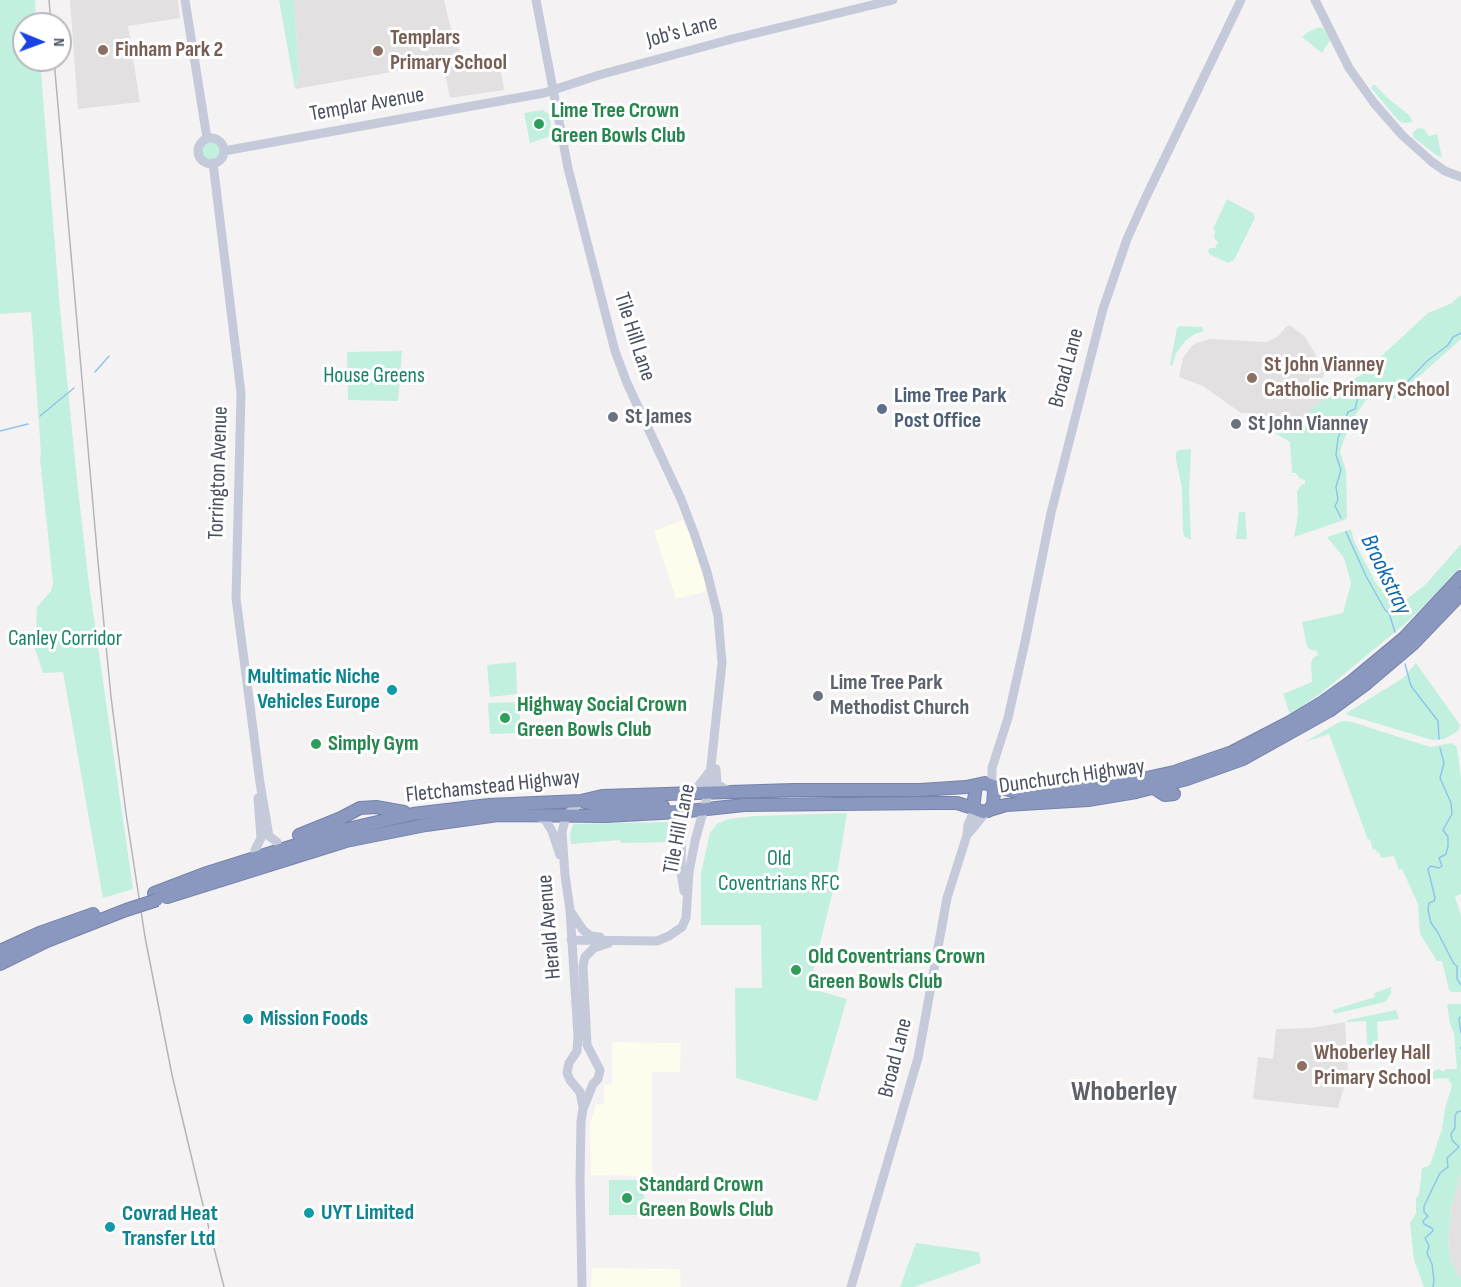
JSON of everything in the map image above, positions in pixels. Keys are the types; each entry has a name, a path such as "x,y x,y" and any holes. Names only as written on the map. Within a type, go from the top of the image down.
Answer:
{"highway":[{"name":"Dunchurch Highway","path":"976,785 985,783 1017,792 1056,792 1106,787 1174,772 1232,752 1290,722 1351,682 1404,638 1461,577"},
{"name":"Dunchurch Highway","path":"981,810 1006,805 1110,798 1187,779 1243,759 1329,711 1367,683 1413,644 1461,594"},
{"path":"976,785 981,810 992,808 993,785"},
{"name":"Fletchamstead Highway","path":"0,964 125,907 156,896 369,836 426,825 498,815 606,816 679,812 704,809 742,799 837,790 920,790 976,785"},
{"path":"1154,788 1165,795 1174,794"},
{"name":"Fletchamstead Highway","path":"156,896 204,874 337,832 413,814 489,805 581,801 602,796 708,794 742,799 957,803 981,810"},
{"path":"581,801 600,806 674,806 679,812"},
{"path":"204,874 230,859 255,850 269,838 312,831 360,808 376,807 413,814"},
{"name":"Fletchamstead Highway","path":"0,951 69,921 125,907"}],"street":[{"path":"185,0 207,138"},
{"name":"Tile Hill Lane","path":"536,0 573,191 615,351 631,392 687,513 712,592 720,632 722,663 708,794 689,872 686,918"},
{"name":"Job's Lane","path":"553,90 599,75 732,39 893,0"},
{"name":"Broad Lane","path":"993,785 992,768 1008,718 1051,513 1103,309 1127,239 1241,0"},
{"path":"1316,0 1349,68 1374,104 1402,135 1432,162 1445,171 1461,177"},
{"name":"Templar Avenue","path":"224,151 538,95 553,90"},
{"path":"207,138 222,143 224,151 222,158 213,163 203,161 198,152 201,142 207,138"},
{"name":"Torrington Avenue","path":"213,163 241,393 236,598 269,838"},
{"name":"Tile Hill Lane","path":"713,748 717,784 742,799"},
{"path":"668,795 697,788 711,768"},
{"name":"Broad Lane","path":"976,785 980,778 992,768"},
{"path":"699,828 709,818 742,799"},
{"path":"566,816 581,801"},
{"name":"Broad Lane","path":"851,1287 918,1058 947,898 967,835 968,825 981,810"},
{"path":"571,940 657,941 682,927 686,918 681,872 682,822 679,812"},
{"path":"535,815 546,821 555,835 565,874"},
{"name":"Herald Avenue","path":"566,816 562,832 570,910 578,1036 575,1056 570,1060 567,1069 568,1077 582,1098 583,1109 580,1170 582,1287"},
{"path":"570,910 583,930 591,936 617,941"},
{"name":"Herald Avenue","path":"583,1109 600,1070 587,1045 583,966 585,957 594,948 617,941"},
{"path":"575,1056 582,1054 592,1056"},
{"path":"574,1085 584,1087 593,1084"}],"shaded area":[{"name":"Finham Park 2","path":"70,0 178,0 180,18 128,26 140,102 78,109"},
{"name":"Templars Primary School","path":"294,0 444,0 451,29 464,60 501,71 504,90 450,98 443,63 295,89 299,75"},
{"name":"St John Vianney Catholic Primary School","path":"1290,325 1304,336 1316,355 1324,373 1320,380 1323,388 1333,391 1300,420 1296,428 1289,427 1275,433 1251,418 1251,413 1241,413 1203,386 1179,377 1183,358 1196,343 1211,339 1267,342 1277,337"},
{"path":"683,520 691,537 706,587 704,592 676,599 654,531"},
{"name":"Whoberley Hall Primary School","path":"1345,1022 1348,1072 1338,1108 1253,1099 1258,1057 1273,1059 1276,1029 1311,1028"},
{"path":"612,1042 681,1043 680,1072 652,1072 652,1176 591,1175 590,1124 596,1104 604,1104 604,1085 612,1084"},
{"path":"1461,1174 1461,1280 1452,1264 1448,1245 1451,1207"},
{"path":"592,1268 680,1269 681,1287 591,1287"}],"green space":[{"name":"Canley Corridor","path":"0,0 35,0 36,12 12,12 12,72 41,72 60,309 78,490 89,584 133,889 103,898 63,672 43,673 35,649 31,645 36,631 37,607 51,591 53,583 40,459 31,312 0,314"},
{"path":"279,0 294,0 299,75 295,89"},
{"path":"1320,27 1325,30 1330,40 1322,53 1302,37"},
{"path":"1374,84 1409,115 1413,122 1403,123 1398,120 1371,88"},
{"name":"Lime Tree Crown Green Bowls Club","path":"543,110 550,115 552,133 548,137 530,143 524,113"},
{"path":"1419,128 1424,129 1429,136 1437,134 1442,158 1413,137 1413,132"},
{"path":"211,141 218,144 221,151 218,158 211,161 204,158 201,151 204,144"},
{"path":"1227,199 1253,213 1255,218 1234,260 1228,263 1209,254 1208,251 1210,248 1215,248 1218,242 1214,238 1213,229"},
{"path":"1461,295 1461,339 1394,399 1366,400 1350,423 1340,451 1346,471 1347,519 1294,537 1298,515 1297,492 1305,480 1299,478 1296,473 1292,473 1290,442 1275,433 1289,427 1296,428 1299,420 1333,391 1361,375 1428,313 1450,304"},
{"path":"1180,326 1202,327 1204,331 1186,340 1176,353 1172,366 1170,364 1177,328"},
{"name":"House Greens","path":"402,351 398,401 348,400 347,352"},
{"path":"1191,449 1189,493 1191,540 1184,536 1183,532 1182,488 1176,452"},
{"path":"1239,512 1245,512 1247,539 1236,539"},
{"path":"1351,529 1354,541 1377,585 1397,607 1426,584 1461,544 1461,567 1406,623 1320,694 1290,714 1283,694 1312,682 1311,663 1318,655 1317,651 1307,646 1302,622 1343,613 1351,583 1344,558 1327,537"},
{"name":"Highway Social Crown Green Bowls Club","path":"516,662 517,694 490,697 487,665"},
{"path":"1416,663 1460,725 1458,731 1444,739 1432,740 1345,714 1403,678"},
{"name":"Highway Social Crown Green Bowls Club","path":"519,702 521,733 490,734 488,703"},
{"path":"1341,721 1352,722 1430,747 1452,743 1457,747 1461,778 1461,894 1455,897 1461,916 1461,992 1449,990 1442,961 1437,961 1420,934 1418,904 1394,856 1381,858 1376,849 1373,850 1329,734 1305,742"},
{"name":"Old Coventrians RFC","path":"847,813 837,874 809,988 847,999 817,1101 736,1078 735,988 762,988 761,925 701,925 701,873 710,833 717,824 728,819"},
{"path":"673,822 675,842 621,843 620,840 571,844 570,834 573,824"},
{"path":"1391,987 1391,994 1385,1002 1334,1014 1333,1010 1375,997 1374,993"},
{"path":"1447,1004 1461,1004 1461,1174 1451,1207 1448,1245 1452,1264 1461,1280 1461,1287 1424,1287 1414,1260 1410,1223 1416,1213 1416,1198 1419,1195 1422,1168 1430,1165 1442,1129 1452,1085 1448,1078 1432,1079 1430,1073 1439,1069 1444,1072 1445,1069 1457,1069 1454,1033"},
{"path":"1396,1010 1399,1019 1377,1022 1379,1059 1368,1060 1366,1021 1346,1022"},
{"name":"Standard Crown Green Bowls Club","path":"609,1180 644,1180 644,1215 609,1215"},
{"path":"916,1243 979,1252 981,1263 914,1287 900,1287"}],"waterway":[{"name":"Brookstray","path":"1341,518 1335,506 1338,500 1336,487 1341,470 1336,455 1338,438 1348,412 1355,409 1358,397 1365,391 1407,382 1427,361 1448,345 1453,337 1461,333"},
{"path":"95,372 109,356"},
{"path":"40,416 74,388"},
{"path":"0,431 28,424"},
{"name":"Brookstray","path":"1346,532 1366,576 1385,610 1389,613 1395,632"},
{"name":"Brookstray","path":"1405,664 1411,686 1438,721 1439,739"},
{"name":"Brookstray","path":"1440,748 1444,763 1440,778 1451,803 1452,814 1443,830 1448,837 1448,846 1446,854 1439,858 1442,866 1439,868 1431,866 1428,869 1435,898 1429,903 1428,910 1431,923 1457,966 1457,979 1461,985"},
{"name":"Brookstray","path":"1461,1017 1459,1019 1461,1033"},
{"name":"Brookstray","path":"1433,1287 1432,1264 1427,1253 1429,1246 1425,1238 1433,1231 1424,1224 1423,1221 1428,1216 1424,1212 1424,1206 1440,1173 1448,1167 1447,1158 1459,1147 1452,1140 1451,1134 1455,1128 1455,1116 1461,1111"}],"railway":[{"path":"49,0 50,12"},
{"path":"55,72 98,562 111,697 126,813 145,937 172,1075 224,1287"}],"place":[{"name":"Finham Park 2","path":"103,50"},
{"name":"Templars Primary School","path":"378,51"},
{"name":"Lime Tree Crown Green Bowls Club","path":"539,124"},
{"name":"St John Vianney Catholic Primary School","path":"1252,378"},
{"name":"Lime Tree Park Post Office","path":"882,409"},
{"name":"St James","path":"613,417"},
{"name":"St John Vianney","path":"1236,424"},
{"name":"Multimatic Niche Vehicles Europe","path":"392,690"},
{"name":"Lime Tree Park Methodist Church","path":"818,696"},
{"name":"Highway Social Crown Green Bowls Club","path":"505,718"},
{"name":"Simply Gym","path":"316,744"},
{"name":"Old Coventrians Crown Green Bowls Club","path":"796,970"},
{"name":"Mission Foods","path":"248,1019"},
{"name":"Whoberley Hall Primary School","path":"1302,1066"},
{"name":"Standard Crown Green Bowls Club","path":"627,1198"},
{"name":"UYT Limited","path":"309,1213"},
{"name":"Covrad Heat Transfer Ltd","path":"110,1227"}],"district":[{"name":"Whoberley","path":"1124,1093"}]}
